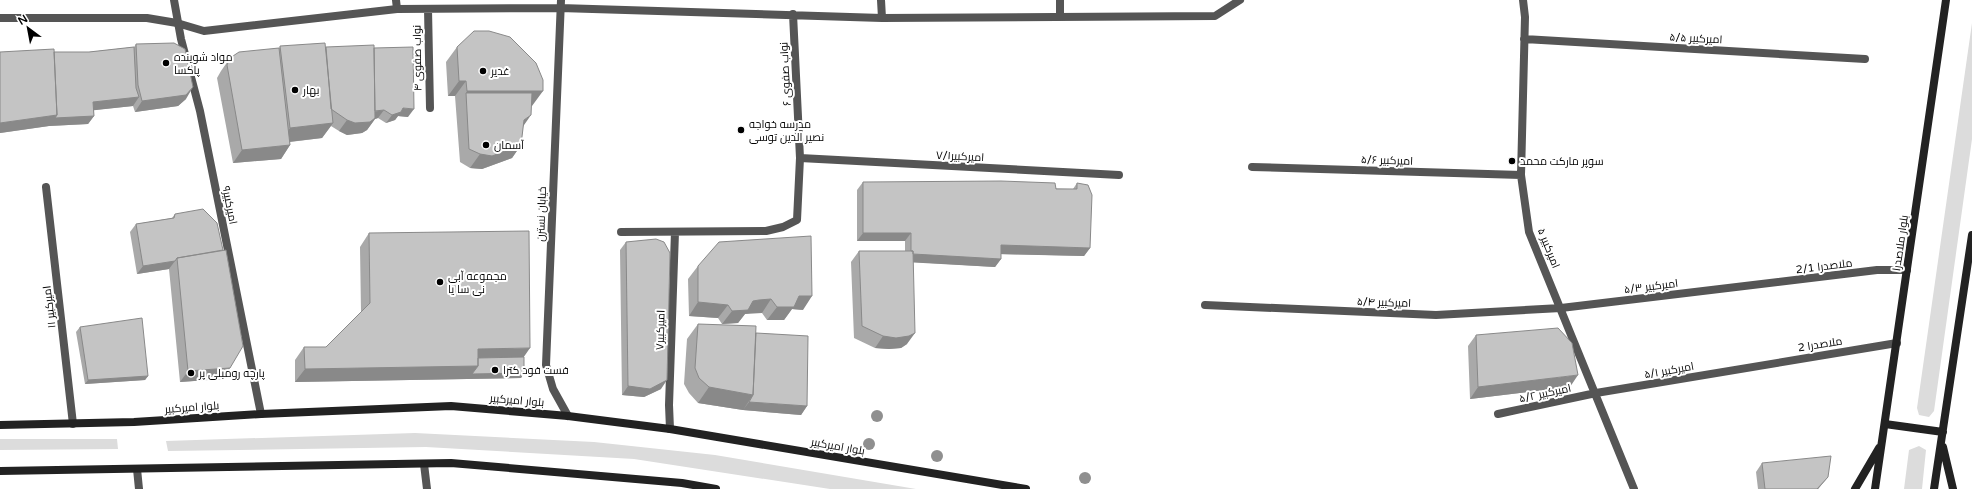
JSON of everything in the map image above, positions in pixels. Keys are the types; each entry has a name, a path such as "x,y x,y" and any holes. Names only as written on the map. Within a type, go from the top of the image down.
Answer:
{"main road":[{"name":"بلوار ملاصدرا","path":"1875,489 1946,0"},
{"path":"1934,489 1972,235"},
{"name":"بلوار امیرکبیر","path":"0,425 73,424 451,406 568,416 670,429 1026,489"},
{"path":"1885,424 1943,432"},
{"path":"1942,442 1953,489"},
{"path":"1855,489 1882,444"},
{"path":"0,471 451,464 682,483 716,489"}],"street":[{"name":"امیرکبیر۹","path":"174,0 178,23 200,111 254,386 261,414"},
{"path":"396,0 397,9"},
{"path":"881,0 882,18"},
{"path":"1060,0 1060,15"},
{"path":"0,18 147,18 178,23 204,31 397,9 561,4 882,18 1060,15 1215,16 1240,0"},
{"name":"امیرکبیر ۵","path":"1523,0 1524,39 1521,175 1529,232 1634,489"},
{"name":"خیابان نسترن","path":"561,4 546,365 553,389 568,416"},
{"name":"نواب صفوی ۴","path":"428,9 430,108"},
{"name":"نواب صفوی ۶","path":"675,232 766,231 783,227 797,220 800,158 793,14"},
{"name":"امیرکبیر ۵/۵","path":"1524,39 1866,59"},
{"name":"امیرکبیر۷/۱","path":"800,158 1120,174"},
{"name":"امیرکبیر ۵/۶","path":"1252,167 1521,175"},
{"name":"امیرکبیر ۱۱","path":"46,187 73,424"},
{"path":"621,232 675,232"},
{"name":"امیرکبیر۷","path":"670,429 669,405 675,232"},
{"name":"ملاصدرا 2/1","path":"1743,287 1877,270 1907,270"},
{"name":"امیرکبیر ۵/۳","path":"1561,308 1743,287"},
{"name":"امیرکبیر ۵/۴","path":"1205,305 1436,315 1561,308"},
{"name":"ملاصدرا 2","path":"1746,368 1897,342"},
{"name":"امیرکبیر ۵/۱","path":"1596,393 1746,368"},
{"name":"امیرکبیر ۵/۲","path":"1498,414 1596,393"},
{"path":"424,464 426,489"},
{"path":"137,469 139,489"}],"shaded area":[{"path":"1972,23 1972,139 1934,411 1929,417 1919,415 1917,408"},
{"path":"415,433 594,442 715,455 916,489 830,489 634,459 426,447 168,451 166,441"},
{"path":"0,439 117,439 118,449 0,450"},
{"path":"1919,446 1926,450 1922,489 1904,489 1909,450"}],"building":[{"path":"474,31 489,31 510,37 536,63 543,80 543,91 467,91 466,81 459,81 457,47"},
{"path":"174,43 185,49 193,87 186,95 142,101 138,85 136,44"},
{"path":"325,43 333,123 290,128 280,46"},
{"path":"374,45 375,118 370,122 355,123 347,120 331,109 326,47"},
{"path":"134,47 136,88 139,97 93,102 94,116 55,118 57,115 54,52 89,52"},
{"path":"413,47 414,109 403,108 401,112 392,115 384,110 375,111 374,48"},
{"path":"279,48 290,145 242,150 227,65 230,58 239,52"},
{"path":"54,49 57,115 0,123 0,52"},
{"name":"آسمان","path":"466,93 532,93 531,115 524,120 521,145 492,156 480,154 469,149"},
{"path":"1001,181 1055,183 1056,189 1077,189 1077,183 1088,185 1092,195 1090,248 1001,245 1001,259 913,254 913,251 911,251 911,233 863,233 863,182"},
{"path":"203,209 217,223 223,250 177,258 175,261 143,266 136,224 174,218 175,214"},
{"name":"مجموعه آبی نی سا یا","path":"529,231 530,348 478,349 478,366 305,369 304,347 326,347 370,303 369,233"},
{"path":"811,236 812,296 799,296 794,307 777,307 771,299 753,301 748,310 732,311 728,305 698,302 698,266 719,242"},
{"path":"656,239 664,242 670,253 667,380 650,389 628,386 626,242"},
{"path":"226,250 243,346 230,368 188,371 177,258"},
{"path":"859,251 913,251 915,333 909,336 896,338 883,336 862,326"},
{"path":"142,318 148,376 88,380 80,327"},
{"path":"698,324 756,326 753,395 709,387 699,378 695,368"},
{"path":"1558,328 1572,343 1578,375 1478,387 1476,335"},
{"path":"756,333 808,336 807,406 749,402 753,395"},
{"name":"فست فود کترا","path":"524,357 524,373 472,374 478,366 478,358"},
{"path":"1831,456 1828,477 1817,489 1765,489 1762,463"}],"place":[{"name":"مواد شوینده پاکسا","path":"166,63"},
{"name":"غدیر","path":"483,71"},
{"name":"بهار","path":"295,90"},
{"name":"مدرسه خواجه نصیر الدین توسی","path":"741,130"},
{"name":"آسمان","path":"486,145"},
{"name":"سوپر مارکت محمد","path":"1512,161"},
{"name":"مجموعه آبی نی سا یا","path":"440,282"},
{"name":"فست فود کترا","path":"495,370"},
{"name":"پارچه رومبلی پر","path":"191,373"}]}
